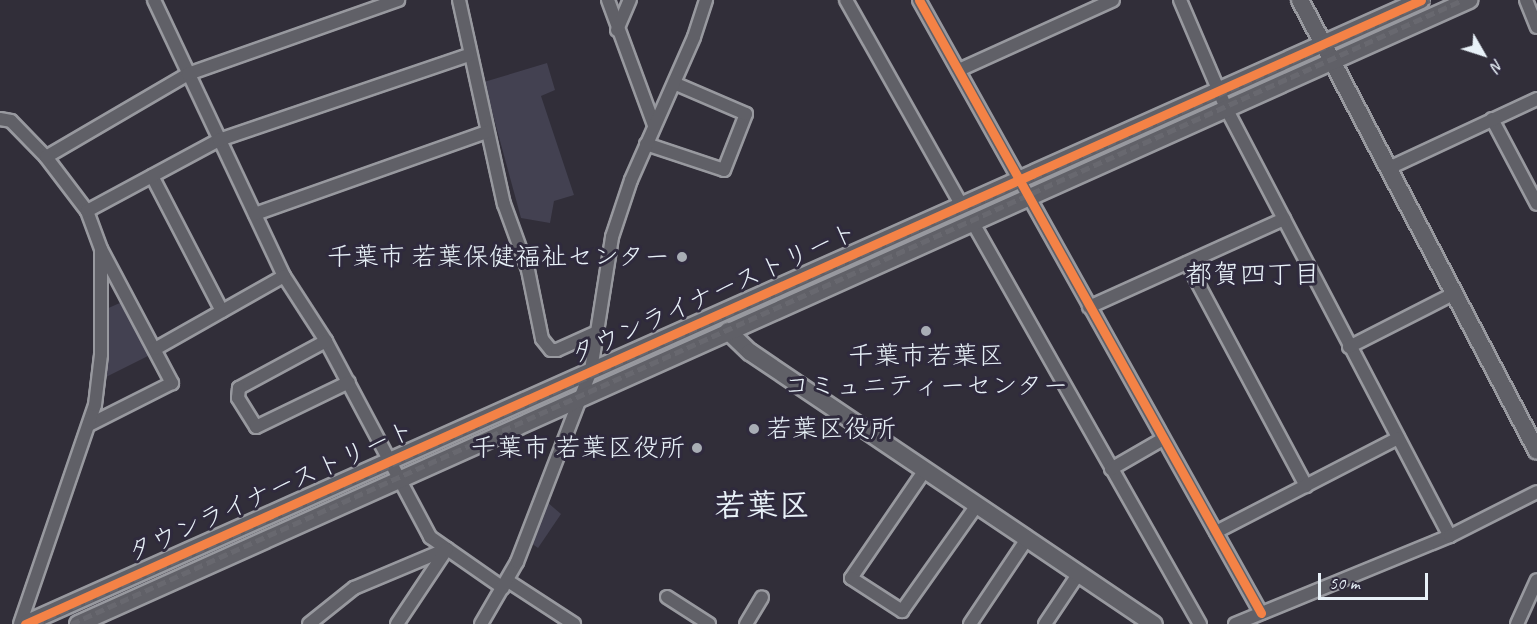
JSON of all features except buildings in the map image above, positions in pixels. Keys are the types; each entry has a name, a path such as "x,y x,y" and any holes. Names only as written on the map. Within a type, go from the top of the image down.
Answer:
{"street":[{"path":"46,156 188,74 398,0"},
{"path":"459,0 468,55 504,204 528,270 542,339 551,351 597,332"},
{"path":"608,0 617,30 654,125"},
{"path":"617,30 630,0"},
{"path":"481,624 506,585 591,370 612,237 646,144 674,83 706,0"},
{"path":"846,0 962,206"},
{"path":"919,0 1018,182 1261,613"},
{"path":"959,70 1113,0"},
{"path":"1180,0 1227,110 1349,347 1450,536"},
{"path":"1300,0 1537,451"},
{"name":"タウンライナーストリート","path":"25,624 591,370 1018,182 1420,0"},
{"name":"タウンライナーストリート","path":"78,624 1470,0"},
{"path":"1526,0 1537,27"},
{"path":"157,1 188,74 284,276 326,341 349,382 392,460 430,537 574,624"},
{"path":"87,211 219,140 468,55"},
{"path":"646,144 724,170 746,114 674,83"},
{"path":"1389,168 1537,99"},
{"path":"0,119 10,121 46,156 87,211 101,249 172,383 89,425"},
{"path":"1492,119 1536,198"},
{"path":"255,214 487,132"},
{"path":"152,176 222,311"},
{"path":"1089,307 1284,219"},
{"path":"973,223 1200,624"},
{"path":"20,624 68,477 89,425 101,355 101,249"},
{"path":"1187,263 1306,486"},
{"path":"155,349 284,276"},
{"path":"1349,347 1455,293"},
{"path":"728,331 750,352 1079,573 1145,622"},
{"path":"326,341 239,388 238,398 256,427 349,382"},
{"path":"1216,532 1398,438"},
{"path":"1111,469 1162,439"},
{"path":"925,470 851,578 902,611 977,505"},
{"path":"1235,624 1450,536 1537,492"},
{"path":"970,624 1027,539"},
{"path":"309,624 354,588 447,549"},
{"path":"397,624 447,549"},
{"path":"1045,624 1079,573"},
{"path":"1517,624 1537,580"},
{"path":"668,597 709,624"},
{"path":"746,624 762,597"}],"shaded area":[{"path":"547,63 555,90 541,96 574,195 554,201 550,223 521,218 484,82"},
{"path":"122,302 150,355 102,379 104,310"},
{"path":"547,502 561,514 538,548 531,543"}],"railway":[{"path":"35,624 1430,0"},
{"path":"71,624 1463,0"}],"cycle path":[{"path":"919,0 1261,613"},
{"path":"25,624 1421,0"}],"place":[{"name":"千葉市 若葉保健福祉センター","path":"682,257"},
{"name":"千葉市若葉区 コミュニティーセンター","path":"926,331"},
{"name":"若葉区役所","path":"754,429"},
{"name":"千葉市 若葉区役所","path":"697,448"}],"district":[{"name":"都賀四丁目","path":"1253,275"},
{"name":"若葉区","path":"762,506"}]}
